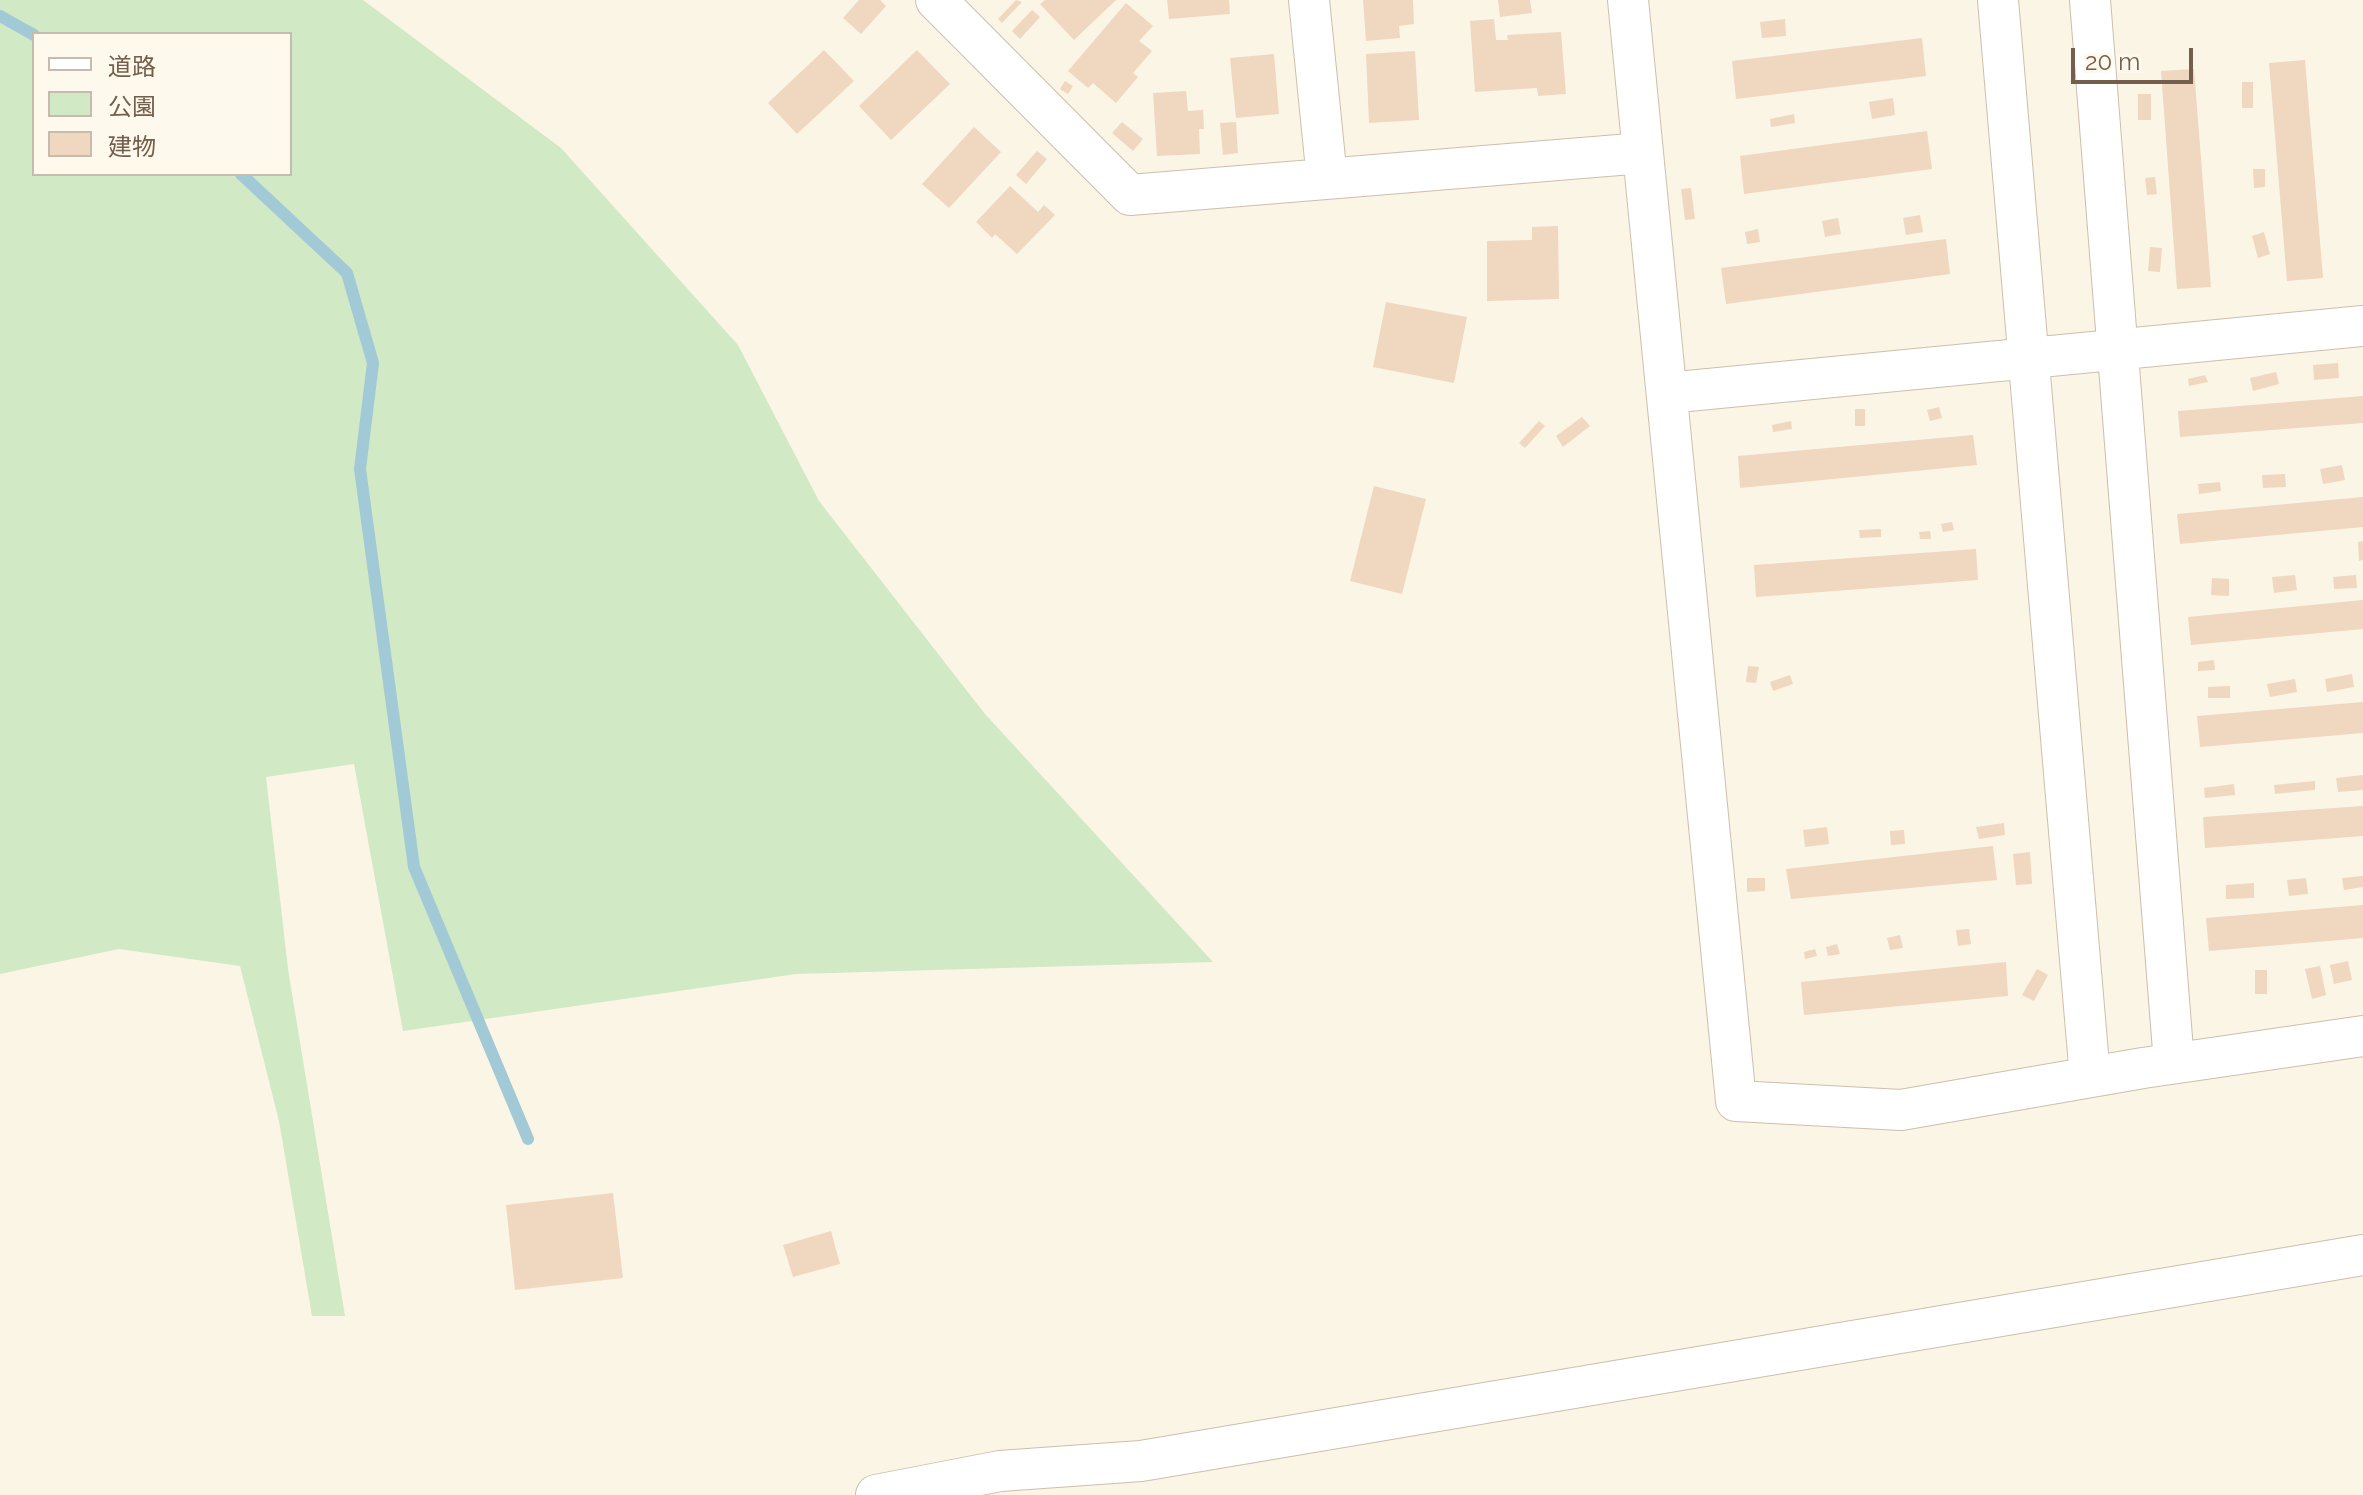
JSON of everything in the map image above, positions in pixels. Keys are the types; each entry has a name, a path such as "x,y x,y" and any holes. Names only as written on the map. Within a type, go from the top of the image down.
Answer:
{"street":[{"path":"936,0 1130,195 1643,153"},
{"path":"1309,0 1327,179"},
{"path":"1628,0 1736,1101 1901,1110 2174,1063 2363,1036"},
{"path":"1998,0 2090,1077"},
{"path":"2090,0 2174,1063"},
{"path":"1667,393 2363,326"},
{"path":"876,1495 1000,1471 1141,1461 2363,1255"}],"green space":[{"path":"0,0 363,0 561,148 738,345 819,501 985,714 1213,962 796,974 403,1031 354,764 266,777 288,969 345,1316 312,1316 279,1121 240,966 119,949 0,974"}],"building":[{"path":"859,0 880,0 886,6 861,34 843,18"},
{"path":"1016,0 1022,2 1002,23 998,19"},
{"path":"1045,0 1116,0 1074,40 1040,4"},
{"path":"1167,0 1229,0 1230,14 1169,19"},
{"path":"1363,0 1413,0 1414,24 1399,26 1400,38 1366,41"},
{"path":"1498,0 1530,0 1532,13 1500,17"},
{"path":"1126,3 1153,26 1139,41 1152,51 1133,73 1138,77 1116,103 1093,83 1088,88 1068,71"},
{"path":"1032,10 1040,17 1020,39 1012,31"},
{"path":"1494,19 1496,40 1508,40 1507,35 1561,32 1566,94 1538,96 1537,88 1475,92 1470,21"},
{"path":"1785,19 1786,36 1762,38 1760,22"},
{"path":"1922,38 1926,76 1736,99 1732,61"},
{"path":"824,50 854,81 797,134 768,103"},
{"path":"917,50 950,84 891,140 859,106"},
{"path":"1415,51 1419,120 1369,123 1366,54"},
{"path":"1274,54 1279,114 1236,118 1230,58"},
{"path":"2305,60 2323,278 2287,281 2269,63"},
{"path":"2194,69 2211,287 2177,289 2161,71"},
{"path":"1065,81 1073,86 1068,94 1060,89"},
{"path":"2242,82 2253,82 2253,108 2242,108"},
{"path":"1186,91 1188,111 1203,110 1204,129 1199,129 1200,154 1157,156 1153,93"},
{"path":"2138,94 2151,94 2151,120 2138,120"},
{"path":"1893,98 1895,115 1872,119 1869,102"},
{"path":"1794,114 1795,123 1771,127 1770,119"},
{"path":"1122,122 1143,139 1133,151 1112,133"},
{"path":"1236,122 1238,153 1223,155 1220,123"},
{"path":"974,127 1001,152 949,208 922,184"},
{"path":"1927,131 1932,169 1744,194 1740,156"},
{"path":"1037,151 1047,159 1026,184 1016,175"},
{"path":"2253,169 2265,169 2265,187 2254,188"},
{"path":"2155,177 2157,194 2147,195 2145,178"},
{"path":"1010,186 1038,212 1044,205 1055,215 1017,254 995,234 992,238 976,222"},
{"path":"1691,188 1695,219 1685,220 1681,189"},
{"path":"1920,215 1923,232 1906,235 1903,218"},
{"path":"1838,218 1841,234 1825,237 1822,221"},
{"path":"1558,226 1559,299 1487,301 1487,241 1532,240 1532,227"},
{"path":"1758,229 1760,242 1747,244 1745,232"},
{"path":"2264,232 2270,254 2258,258 2252,236"},
{"path":"1946,239 1950,274 1726,304 1721,268"},
{"path":"2150,247 2162,248 2160,272 2148,271"},
{"path":"1386,302 1467,317 1454,383 1373,367"},
{"path":"2338,363 2339,378 2314,380 2313,365"},
{"path":"2276,372 2279,384 2253,391 2250,378"},
{"path":"2205,375 2208,382 2189,386 2188,379"},
{"path":"2363,396 2363,423 2180,437 2178,411"},
{"path":"1939,407 1942,418 1930,421 1927,410"},
{"path":"1855,409 1865,409 1865,426 1855,426"},
{"path":"1582,417 1590,426 1563,447 1556,436"},
{"path":"1539,421 1545,426 1525,448 1519,443"},
{"path":"1791,421 1792,429 1773,432 1772,425"},
{"path":"1973,435 1977,465 1740,488 1738,456"},
{"path":"2342,465 2345,480 2323,484 2320,469"},
{"path":"2285,474 2286,487 2263,488 2262,475"},
{"path":"2220,482 2221,491 2199,494 2198,484"},
{"path":"1374,486 1426,499 1402,594 1350,581"},
{"path":"2363,497 2363,527 2180,544 2177,514"},
{"path":"1952,522 1954,530 1943,532 1941,524"},
{"path":"1881,529 1881,537 1860,538 1859,530"},
{"path":"1930,531 1931,539 1920,539 1919,532"},
{"path":"2363,541 2363,560 2359,561 2358,542"},
{"path":"1976,549 1978,580 1756,597 1754,565"},
{"path":"2295,575 2297,590 2274,593 2272,577"},
{"path":"2356,575 2357,588 2334,589 2333,577"},
{"path":"2212,578 2229,579 2229,596 2211,595"},
{"path":"2363,600 2363,629 2191,645 2188,617"},
{"path":"2214,660 2215,670 2198,671 2198,662"},
{"path":"1748,666 1759,667 1756,683 1746,682"},
{"path":"2352,674 2354,687 2327,692 2325,679"},
{"path":"1790,675 1793,684 1773,691 1770,682"},
{"path":"2295,679 2297,692 2270,697 2267,684"},
{"path":"2230,686 2230,698 2208,698 2208,687"},
{"path":"2363,702 2363,733 2200,747 2197,716"},
{"path":"2363,775 2363,790 2338,792 2336,778"},
{"path":"2315,781 2315,790 2275,794 2274,785"},
{"path":"2234,784 2235,795 2205,798 2204,788"},
{"path":"2363,806 2363,836 2205,848 2203,817"},
{"path":"2004,823 2005,835 1979,839 1976,827"},
{"path":"1827,827 1829,844 1805,847 1803,830"},
{"path":"1904,830 1905,844 1891,845 1890,831"},
{"path":"1993,846 1997,880 1791,899 1786,869"},
{"path":"2030,852 2032,884 2016,885 2013,854"},
{"path":"2363,876 2363,887 2344,890 2342,878"},
{"path":"1747,878 1765,878 1765,891 1747,892"},
{"path":"2306,878 2308,894 2289,896 2287,880"},
{"path":"2254,883 2254,898 2226,899 2226,885"},
{"path":"2363,905 2363,938 2209,951 2206,918"},
{"path":"1969,929 1971,944 1958,946 1956,930"},
{"path":"1900,935 1903,948 1890,950 1887,938"},
{"path":"1837,944 1840,954 1828,956 1826,947"},
{"path":"1815,949 1817,956 1805,959 1804,952"},
{"path":"2348,961 2352,980 2334,984 2330,965"},
{"path":"2006,962 2008,996 1804,1015 1801,982"},
{"path":"2320,966 2326,995 2312,999 2305,969"},
{"path":"2037,969 2048,975 2034,1001 2022,995"},
{"path":"2255,970 2267,970 2267,994 2255,994"},
{"path":"613,1193 623,1278 515,1290 506,1205"},
{"path":"831,1231 840,1264 793,1277 783,1245"}],"waterway":[{"path":"0,16 32,34"},
{"path":"243,176 347,273 373,363 360,469 414,867 528,1139"}]}
